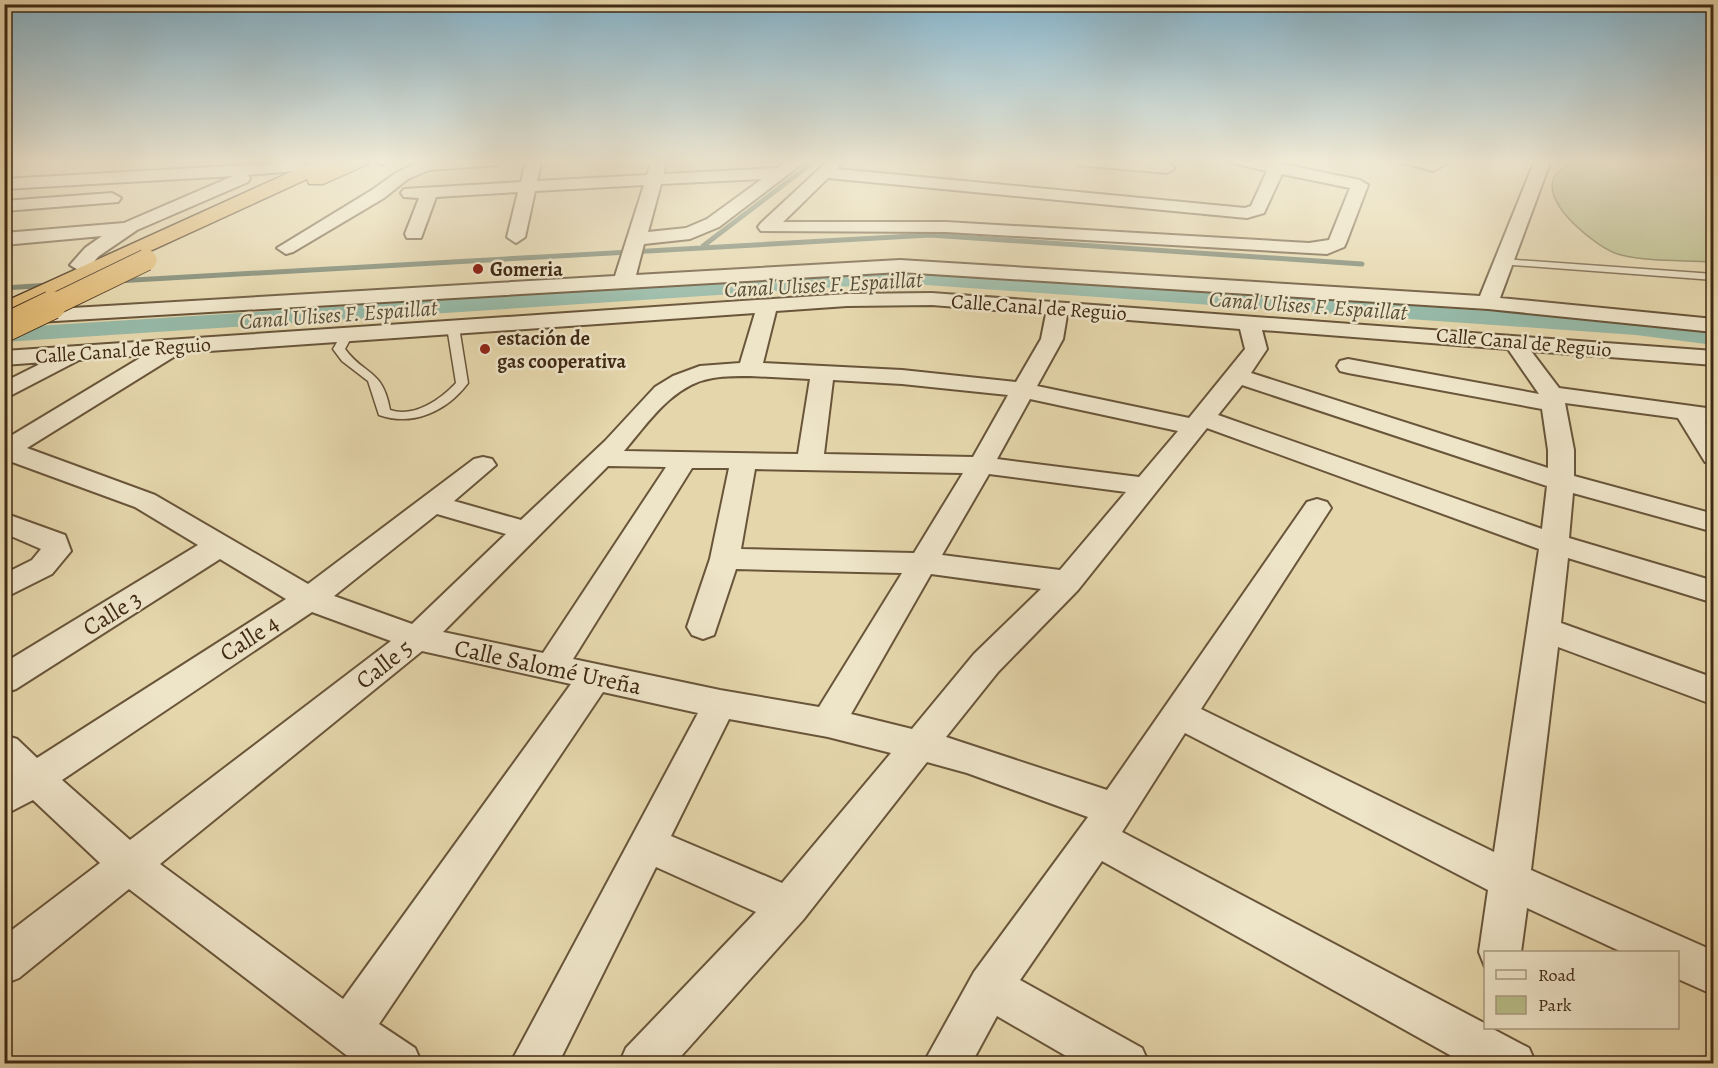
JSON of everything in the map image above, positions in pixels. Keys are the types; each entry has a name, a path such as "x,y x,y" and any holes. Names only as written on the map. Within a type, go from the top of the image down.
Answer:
{"highway":[{"path":"4,311 224,210"},
{"path":"4,328 254,210"}],"street":[{"path":"80,265 98,246 132,227 171,210"},
{"path":"286,248 351,210"},
{"path":"414,234 423,210"},
{"path":"516,237 522,210"},
{"path":"624,281 645,210"},
{"path":"634,247 690,233 713,223 731,210"},
{"path":"785,210 767,227 915,226 1309,249 1333,246 1350,210"},
{"path":"1150,239 1156,210"},
{"path":"1228,210 1254,212 1257,210"},
{"path":"1488,303 1523,210"},
{"path":"4,239 132,227"},
{"name":"Calle Canal de Reguio","path":"4,318 364,300 624,281 900,266 1488,303 1713,326"},
{"name":"Calle Canal de Reguio","path":"7,359 348,331 453,327 847,300 932,299 1514,341 1713,358"},
{"path":"348,331 364,300"},
{"path":"750,369 767,306"},
{"path":"828,723 981,465 1052,339 1057,309"},
{"path":"642,1064 789,906 986,663 1066,582 1237,376 1256,349 1249,321"},
{"path":"1500,951 1555,544 1561,450 1552,399 1514,341"},
{"path":"6,450 176,346"},
{"path":"4,392 79,352"},
{"path":"1348,366 1552,399 1696,413 1713,456"},
{"name":"Calle 5","path":"4,963 417,638 602,458 663,392 708,371 750,369 902,377 1023,390 1198,423 1555,544 1713,592"},
{"path":"810,461 822,373"},
{"path":"1237,376 1560,481 1713,523"},
{"name":"Calle Salomé Ureña","path":"6,450 146,501 309,599 417,638 720,704 828,723 1010,771 1106,824 1494,1052"},
{"path":"602,458 981,465 1145,486"},
{"path":"550,668 684,459"},
{"path":"703,627 725,559 744,460"},
{"name":"Calle 4","path":"20,789 309,599 483,465"},
{"path":"435,504 527,531"},
{"path":"946,1064 989,987 1106,824 1317,508"},
{"path":"4,522 55,542 56,551 42,567 4,587"},
{"name":"Calle 3","path":"4,681 220,545"},
{"path":"725,559 922,563 1066,582"},
{"path":"1544,629 1713,692"},
{"path":"348,1030 595,677"},
{"path":"533,1064 720,704"},
{"path":"1180,714 1509,880 1666,951"},
{"path":"4,750 20,789 129,865 348,1030 399,1064"},
{"path":"647,844 789,906"},
{"path":"1679,958 1713,974"},
{"path":"989,987 1126,1064"}],"lane":[{"path":"1503,262 1713,277"},
{"path":"348,331 339,349 344,358 362,368 382,390 384,412 398,417 445,401 462,383 453,327"}],"green space":[{"path":"1563,210 1713,210 1713,262 1655,260 1621,255 1599,245 1574,224"}],"waterway":[{"path":"703,246 751,210"},
{"path":"116,281 930,235 1362,264"},
{"name":"Canal Ulises F. Espaillat","path":"4,335 899,277 1636,328 1714,338"},
{"path":"4,288 50,285"}],"place":[{"name":"Gomeria","path":"478,269"},
{"name":"estación de gas cooperativa","path":"485,349"}]}
